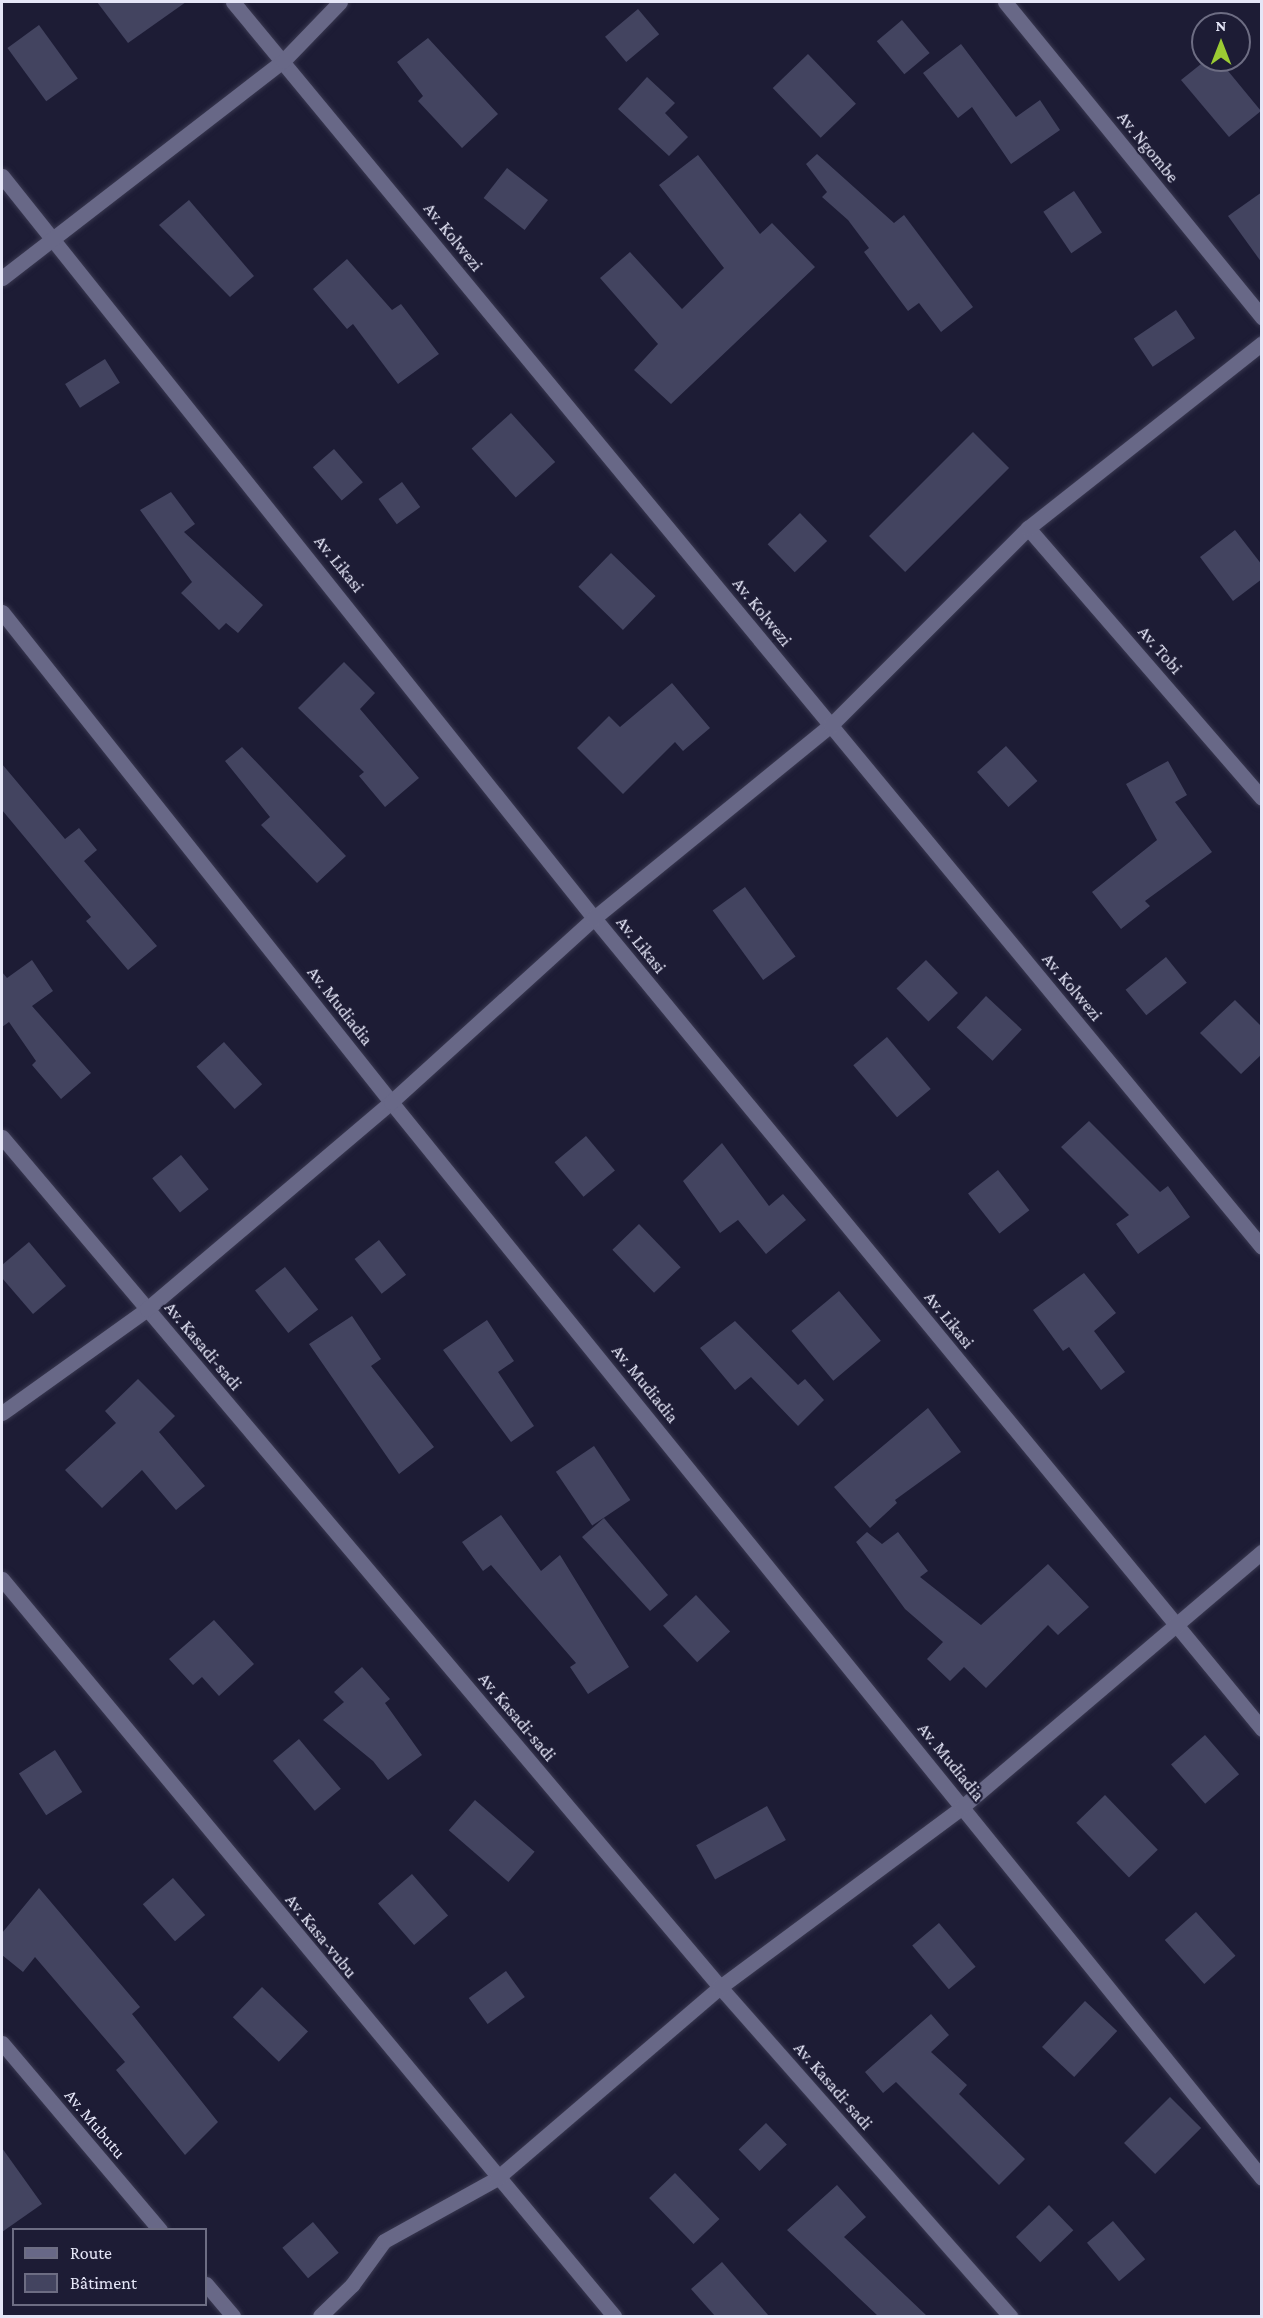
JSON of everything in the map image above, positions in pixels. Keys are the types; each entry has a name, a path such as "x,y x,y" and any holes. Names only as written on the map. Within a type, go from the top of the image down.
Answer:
{"street":[{"name":"Av. Kolwezi","path":"234,2 1262,1247"},
{"path":"2,278 52,236 283,61 340,2"},
{"name":"Av. Ngombe","path":"1005,2 1262,316"},
{"name":"Av. Likasi","path":"2,176 594,918 1174,1626 1262,1729"},
{"path":"2,1413 147,1309 391,1101 594,918 831,726 1029,528 1262,343"},
{"name":"Av. Tobi","path":"1029,528 1262,798"},
{"name":"Av. Mudiadia","path":"2,612 391,1101 1262,2178"},
{"name":"Av. Kasadi-sadi","path":"2,1137 720,1987 1010,2316"},
{"path":"320,2316 352,2285 384,2241 496,2179 720,1987 962,1807 1262,1552"},
{"name":"Av. Kasa-vubu","path":"2,1579 496,2179 614,2316"},
{"name":"Av. Mubutu","path":"2,2043 159,2228"},
{"path":"207,2284 233,2316"}],"building":[{"path":"97,2 186,2 128,43"},
{"path":"638,9 659,34 626,62 605,37"},
{"path":"902,20 930,53 904,74 877,41"},
{"path":"39,25 78,78 46,101 7,48"},
{"path":"428,38 498,114 462,148 418,101 423,96 397,62"},
{"path":"961,44 1016,117 1040,100 1060,130 1011,164 972,107 958,118 923,73"},
{"path":"808,54 856,104 821,138 773,88"},
{"path":"1191,72 1229,72 1261,111 1229,137 1181,80"},
{"path":"647,77 675,103 665,113 688,137 669,156 618,109"},
{"path":"817,154 894,223 904,215 973,307 941,332 919,303 908,311 864,252 869,248 848,220 822,197 827,192 806,164"},
{"path":"698,155 760,234 772,223 815,267 671,404 634,370 658,344 600,278 630,252 682,309 724,268 659,185"},
{"path":"507,168 548,200 525,230 484,198"},
{"path":"1074,191 1102,232 1071,253 1043,212"},
{"path":"1262,192 1262,263 1228,216"},
{"path":"189,200 254,276 230,297 159,225"},
{"path":"347,259 392,310 401,304 439,354 398,384 353,324 347,329 313,289"},
{"path":"1176,310 1195,338 1153,367 1134,339"},
{"path":"105,359 120,383 80,408 65,384"},
{"path":"511,413 555,462 516,498 472,448"},
{"path":"973,432 1009,468 905,572 869,536"},
{"path":"334,449 363,482 342,501 313,467"},
{"path":"402,482 420,507 397,524 379,499"},
{"path":"171,492 195,524 184,532 263,605 238,633 226,623 219,630 181,593 192,582 140,510"},
{"path":"800,513 827,541 795,572 768,544"},
{"path":"1235,530 1262,565 1262,579 1233,601 1200,557"},
{"path":"611,553 656,596 623,630 578,587"},
{"path":"344,662 375,693 360,709 419,778 385,807 359,776 364,772 298,708"},
{"path":"672,683 710,728 683,751 675,742 623,794 577,748 609,716 620,727"},
{"path":"1006,746 1037,781 1008,807 977,772"},
{"path":"242,747 346,856 317,883 261,825 270,817 225,761"},
{"path":"1168,761 1187,795 1175,802 1212,852 1145,901 1150,906 1121,929 1092,892 1157,840 1126,784"},
{"path":"2,764 65,839 79,828 97,850 84,861 157,946 128,970 86,921 91,917 2,810"},
{"path":"745,887 796,957 763,980 713,911"},
{"path":"1166,957 1187,983 1146,1015 1126,990"},
{"path":"32,960 53,991 32,1006 91,1073 61,1099 32,1065 36,1061 9,1022 2,1027 2,972 7,978"},
{"path":"926,960 958,993 928,1022 897,988"},
{"path":"986,996 1022,1029 993,1061 957,1027"},
{"path":"1235,1000 1262,1027 1262,1054 1241,1074 1200,1033"},
{"path":"887,1037 931,1089 897,1117 853,1065"},
{"path":"224,1042 262,1084 235,1109 197,1067"},
{"path":"1089,1121 1160,1192 1168,1186 1190,1217 1138,1254 1116,1224 1129,1215 1061,1147"},
{"path":"586,1136 615,1170 584,1197 555,1162"},
{"path":"722,1143 769,1206 783,1194 806,1220 766,1254 738,1220 720,1233 683,1181"},
{"path":"181,1155 209,1189 180,1212 152,1178"},
{"path":"998,1170 1029,1210 999,1234 968,1193"},
{"path":"639,1224 681,1267 654,1293 612,1250"},
{"path":"379,1240 406,1275 382,1294 355,1259"},
{"path":"29,1242 66,1286 33,1314 2,1278 2,1265"},
{"path":"285,1267 318,1310 288,1333 255,1290"},
{"path":"1084,1273 1116,1313 1094,1331 1125,1372 1101,1390 1069,1347 1063,1351 1033,1310"},
{"path":"839,1291 881,1341 833,1381 792,1331"},
{"path":"352,1316 381,1359 371,1366 434,1447 399,1474 309,1344"},
{"path":"487,1320 514,1361 498,1372 534,1426 511,1442 443,1350"},
{"path":"735,1321 798,1385 805,1379 824,1400 798,1426 751,1377 735,1390 700,1348"},
{"path":"138,1379 175,1416 159,1432 205,1486 176,1510 142,1470 102,1508 65,1470 116,1423 105,1411"},
{"path":"928,1408 961,1452 895,1500 897,1503 870,1528 834,1487"},
{"path":"594,1446 630,1500 592,1526 556,1472"},
{"path":"501,1515 541,1571 560,1555 629,1667 588,1694 570,1667 576,1663 491,1565 483,1571 462,1542"},
{"path":"604,1518 668,1595 650,1611 582,1537"},
{"path":"867,1532 882,1544 898,1532 928,1571 920,1577 981,1625 1048,1564 1089,1607 1058,1635 1048,1625 986,1688 964,1667 950,1681 927,1659 943,1642 905,1609 856,1542"},
{"path":"696,1595 730,1632 697,1662 663,1626"},
{"path":"214,1620 254,1664 219,1696 202,1677 193,1685 169,1659"},
{"path":"362,1667 390,1699 385,1703 422,1755 388,1780 373,1761 323,1720 344,1702 334,1692"},
{"path":"1205,1735 1239,1774 1205,1804 1171,1765"},
{"path":"299,1739 341,1789 315,1811 273,1761"},
{"path":"55,1750 82,1792 46,1815 19,1773"},
{"path":"1105,1795 1158,1850 1129,1877 1076,1823"},
{"path":"475,1800 535,1852 508,1882 449,1830"},
{"path":"767,1806 786,1840 715,1879 696,1845"},
{"path":"412,1874 448,1916 414,1945 378,1904"},
{"path":"173,1878 205,1915 175,1941 143,1904"},
{"path":"39,1888 140,2007 132,2014 218,2122 185,2155 116,2070 125,2062 35,1957 23,1972 2,1955 2,1933"},
{"path":"1196,1912 1235,1956 1204,1984 1165,1940"},
{"path":"939,1923 976,1967 949,1989 912,1945"},
{"path":"506,1971 525,1997 488,2024 469,1998"},
{"path":"262,1987 308,2031 279,2062 233,2017"},
{"path":"1085,2001 1117,2031 1074,2077 1042,2047"},
{"path":"931,2014 949,2035 931,2052 967,2085 959,2094 1025,2159 999,2185 896,2082 883,2093 865,2072"},
{"path":"1170,2097 1201,2128 1155,2174 1124,2143"},
{"path":"766,2123 787,2145 760,2171 739,2149"},
{"path":"2,2148 42,2204 2,2232"},
{"path":"675,2173 719,2219 694,2244 649,2198"},
{"path":"837,2185 866,2217 844,2237 927,2316 878,2316 787,2230"},
{"path":"1049,2205 1073,2230 1040,2262 1016,2237"},
{"path":"1113,2221 1145,2259 1119,2281 1087,2243"},
{"path":"313,2222 339,2253 308,2278 282,2248"},
{"path":"722,2262 769,2316 715,2316 691,2289"}]}
